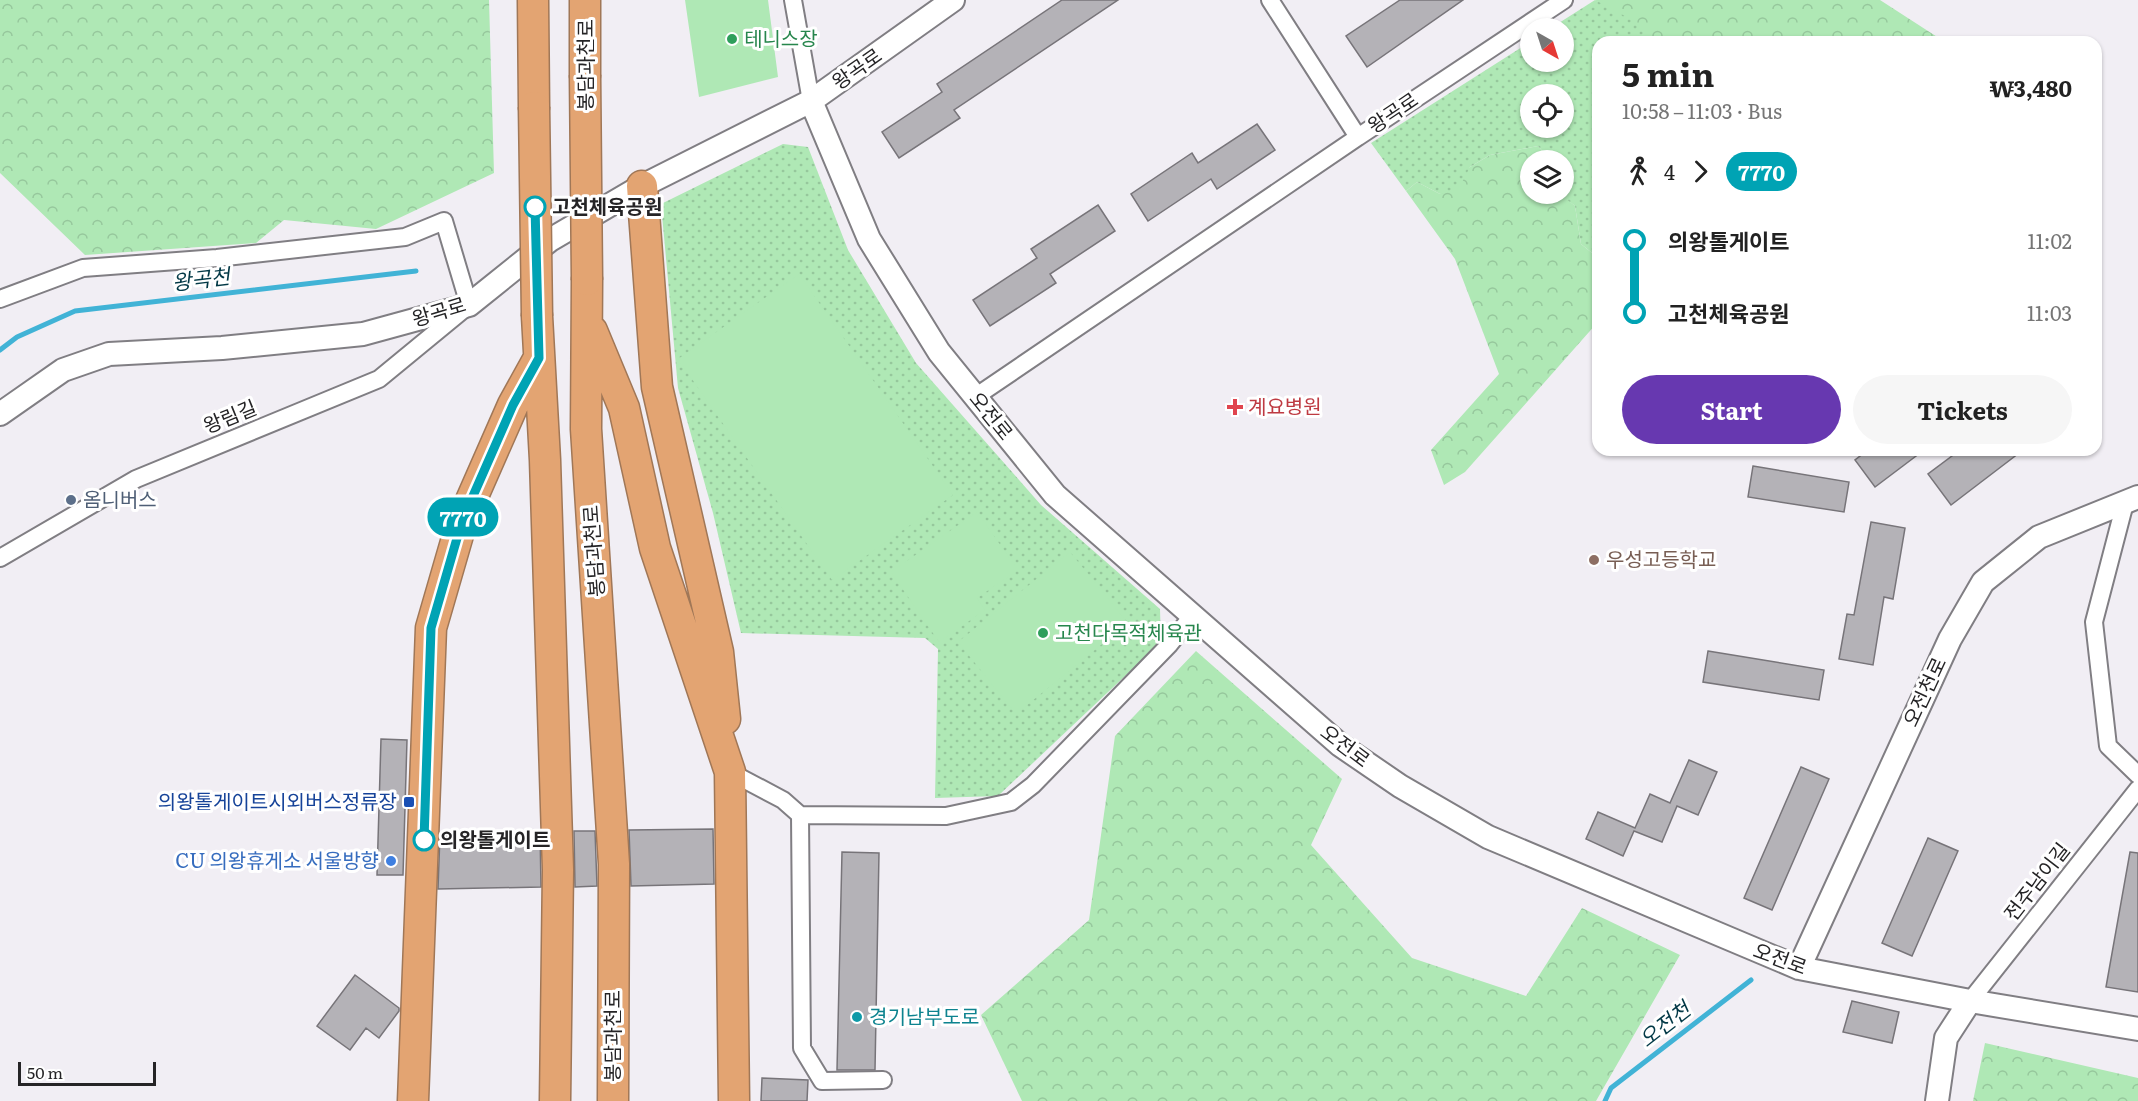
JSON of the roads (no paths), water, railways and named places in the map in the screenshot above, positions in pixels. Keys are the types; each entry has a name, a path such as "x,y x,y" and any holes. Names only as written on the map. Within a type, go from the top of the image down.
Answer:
{"highway":[{"path":"533,0 537,316 545,460 558,870 555,1101"},
{"name":"봉담과천로","path":"585,0 586,429 614,864 613,1101"},
{"path":"642,186 657,387 718,652 730,772 734,1101"},
{"path":"587,320 624,408 655,548 730,772"},
{"path":"414,1101 431,628 462,521 513,405 539,358"}],"street":[{"path":"793,0 811,101"},
{"name":"왕곡로","path":"0,414 63,370 109,354 222,348 363,334 469,305 550,240 642,186 811,101 953,0"},
{"name":"왕곡로","path":"1270,0 1358,137 1564,0"},
{"name":"오전로","path":"811,101 869,239 939,352 1055,495 1340,745 1419,798 1488,837 1799,968 1970,1001 2138,1029"},
{"path":"975,397 1358,137"},
{"path":"0,299 83,268 405,237 444,221 469,305"},
{"name":"왕림길","path":"0,558 136,478 379,379 469,305"},
{"path":"2132,500 2094,622 2108,746 2138,775"},
{"name":"오전천로","path":"1799,968 1950,639 1983,582 2039,537 2132,500"},
{"path":"730,772 783,800 800,815 946,816 1011,802 1033,785 1169,645 1192,616"},
{"name":"전주남이길","path":"1970,1001 2138,789"},
{"path":"800,815 802,1048 822,1081 883,1080"},
{"path":"1937,1101 1946,1038 1970,1001"}],"waterway":[{"name":"왕곡천","path":"0,350 17,337 75,311 416,271"},
{"name":"오전천","path":"1605,1101 1611,1088 1751,980"}],"place":[{"name":"테니스장","path":"732,39"},
{"name":"고천체육공원","path":"535,207"},
{"name":"계요병원","path":"1235,407"},
{"name":"옴니버스","path":"71,500"},
{"name":"우성고등학교","path":"1594,560"},
{"name":"고천다목적체육관","path":"1043,633"},
{"name":"의왕톨게이트시외버스정류장","path":"409,802"},
{"name":"의왕톨게이트","path":"424,840"},
{"name":"CU 의왕휴게소 서울방향","path":"391,861"},
{"name":"경기남부도로","path":"857,1017"}]}
